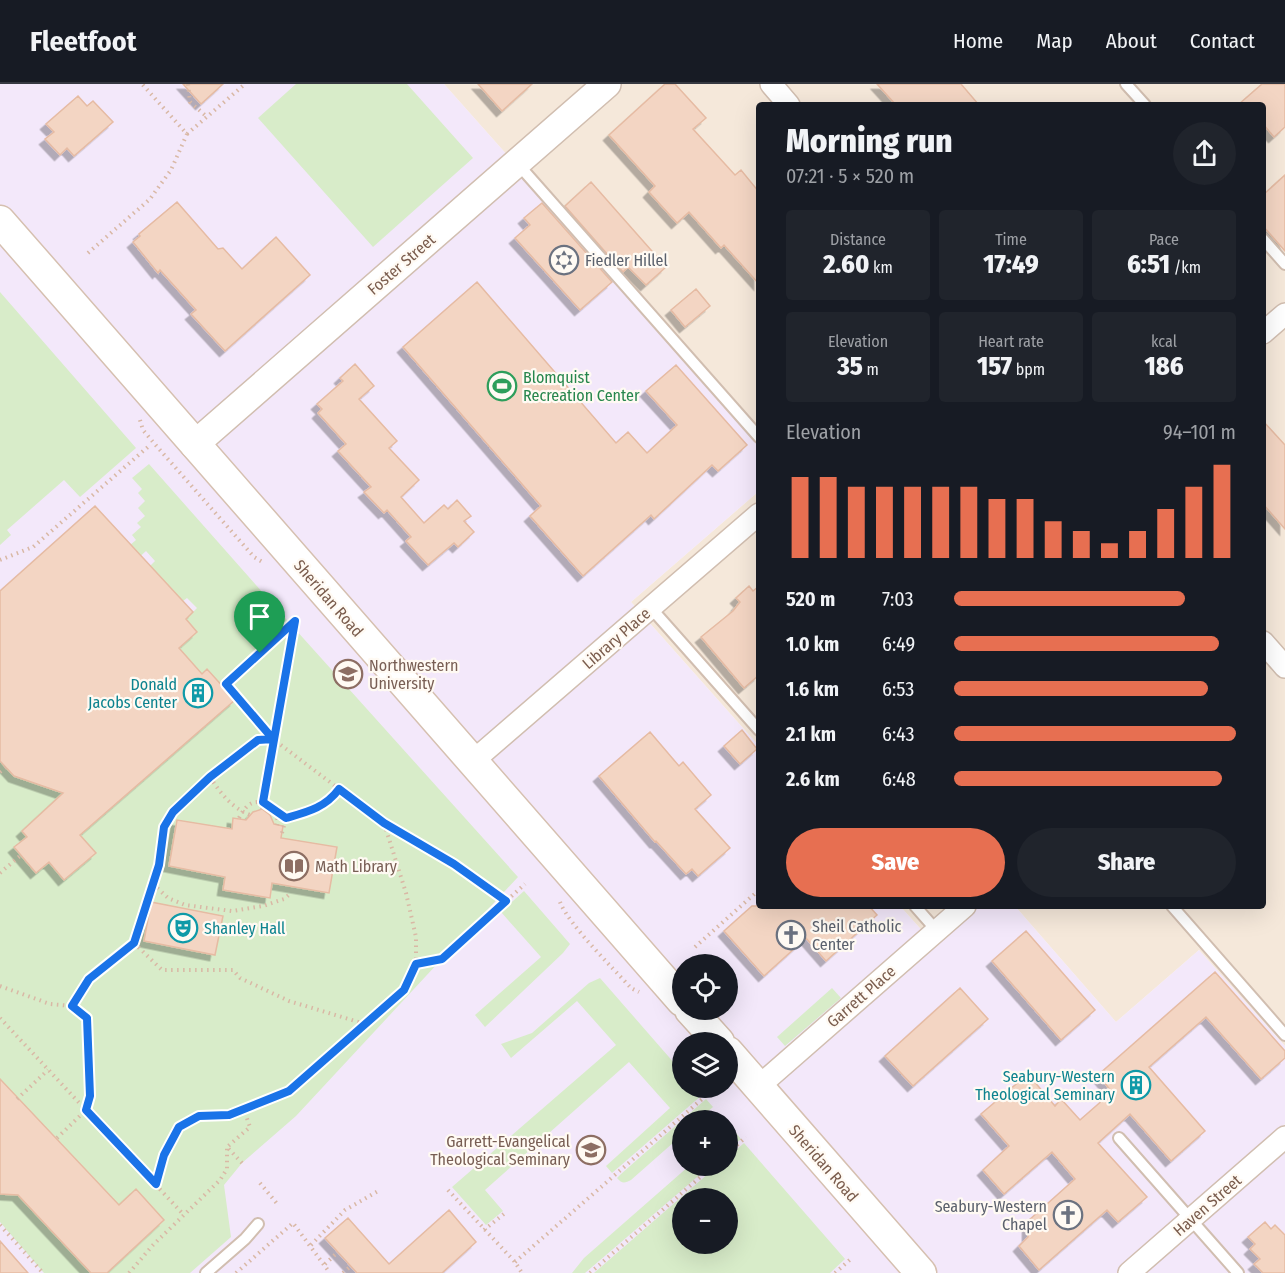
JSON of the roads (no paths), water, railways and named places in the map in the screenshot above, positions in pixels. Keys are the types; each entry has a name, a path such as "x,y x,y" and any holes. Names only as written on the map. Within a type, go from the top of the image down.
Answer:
{"main road":[{"name":"Sheridan Road","path":"0,221 672,990"},
{"path":"699,1020 710,1032"},
{"name":"Sheridan Road","path":"738,1064 921,1273"}],"street":[{"name":"Foster Street","path":"194,444 607,84"},
{"path":"771,84 786,102"},
{"path":"1266,330 1285,314"},
{"name":"Library Place","path":"472,762 756,517"},
{"path":"1266,646 1285,667"},
{"name":"Garrett Place","path":"758,1087 962,909"},
{"name":"Haven Street","path":"1129,1273 1285,1137"}],"lane":[{"path":"1126,84 1142,102"},
{"path":"517,163 756,434"},
{"path":"1266,242 1285,264"},
{"path":"651,608 756,727"},
{"path":"918,909 937,931"},
{"path":"1175,909 1285,1035"},
{"path":"1119,1138 1238,1273"},
{"path":"206,1273 258,1224"}],"place":[{"name":"Fiedler Hillel","path":"564,260"},
{"name":"Blomquist Recreation Center","path":"502,386"},
{"name":"Northwestern University","path":"348,674"},
{"name":"Donald Jacobs Center","path":"198,693"},
{"name":"Math Library","path":"294,866"},
{"name":"Shanley Hall","path":"183,928"},
{"name":"Sheil Catholic Center","path":"791,935"},
{"name":"Seabury-Western Theological Seminary","path":"1136,1085"},
{"name":"Garrett-Evangelical Theological Seminary","path":"591,1150"},
{"name":"Seabury-Western Chapel","path":"1068,1215"}]}
